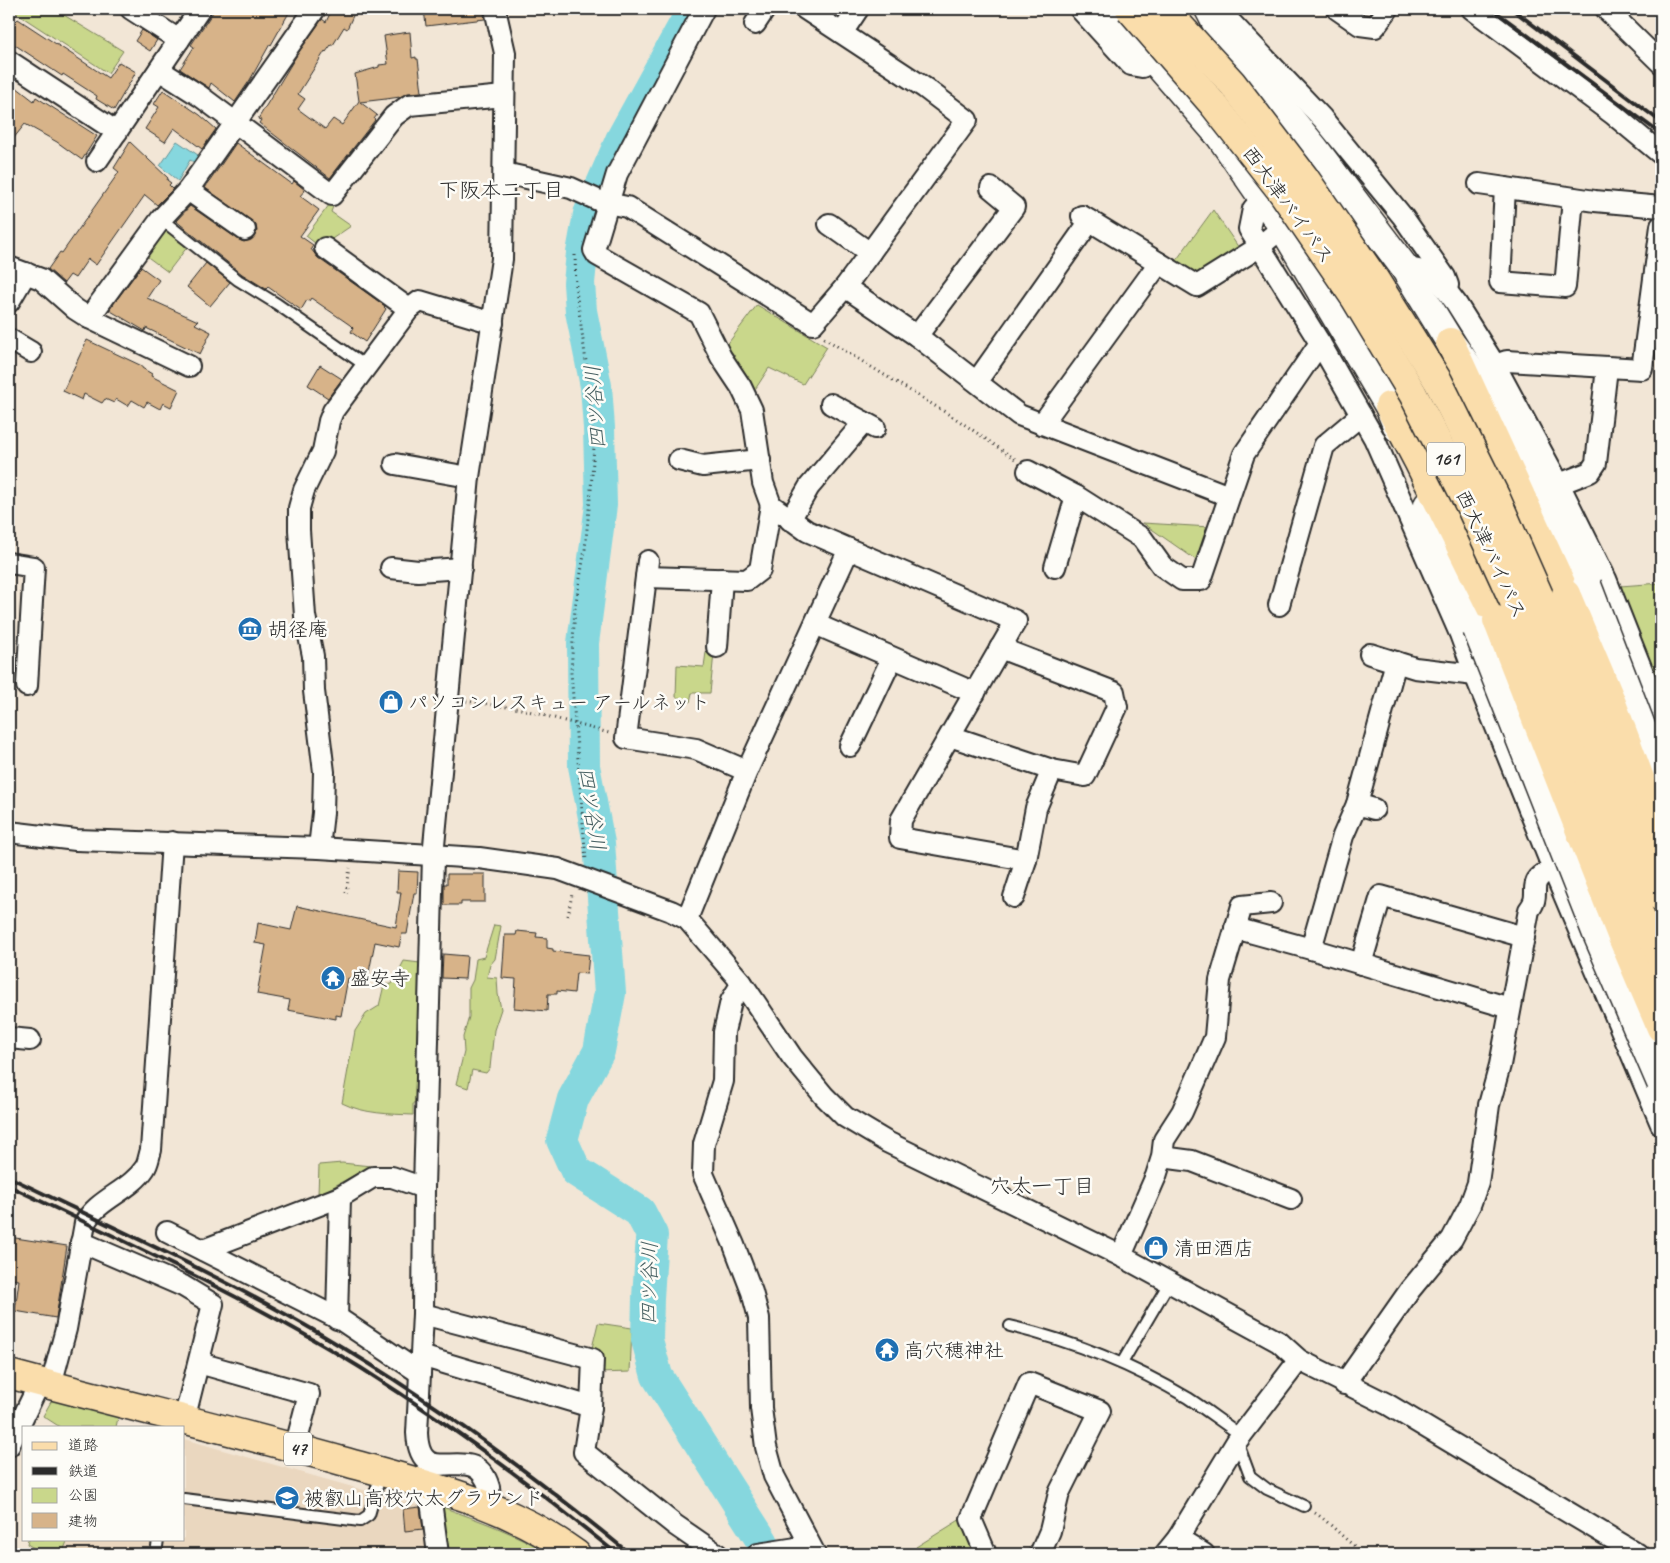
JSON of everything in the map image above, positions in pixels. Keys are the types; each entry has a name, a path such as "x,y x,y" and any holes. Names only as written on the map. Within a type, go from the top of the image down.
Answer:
{"main road":[{"name":"西大津バイパス","path":"1130,9 1213,104 1283,193 1355,298 1413,394 1471,508 1521,617 1661,968"},
{"name":"西大津バイパス","path":"1164,9 1232,84 1304,177 1375,280 1438,381 1495,496 1544,607 1661,896"},
{"path":"1450,342 1576,589 1610,698 1661,834"},
{"path":"1389,406 1419,462 1487,625 1661,1028"},
{"name":"47","path":"9,1374 295,1448 462,1495 528,1524 576,1554"}],"street":[{"path":"131,9 179,40"},
{"path":"97,162 200,9"},
{"path":"90,318 162,219 188,190 315,9"},
{"path":"490,1507 489,1488 483,1474 474,1466 462,1463 440,1465 429,1463 421,1455 417,1433 423,1314 424,1188 433,856 469,477 502,259 504,53 495,9"},
{"path":"704,9 617,174 600,201 594,250 597,255 699,313 721,357 741,387 752,410 764,483 771,505 760,570 747,580 722,579 647,569 626,738 696,749 747,771"},
{"path":"504,173 570,188 600,201 627,207 813,324 845,287 967,120 925,88 805,9"},
{"path":"842,33 858,9"},
{"path":"1080,9 1131,65 1142,67 1148,54 1177,9"},
{"path":"1102,9 1148,54 1220,136 1283,227 1389,406"},
{"path":"1209,9 1225,40 1314,148 1404,267 1450,342"},
{"path":"1220,9 1322,118 1403,217 1445,277 1456,303"},
{"path":"1337,9 1360,26 1376,26 1388,9"},
{"path":"1472,9 1614,115 1661,154"},
{"path":"1606,9 1661,63"},
{"path":"9,61 117,132"},
{"path":"159,70 200,96 332,195 394,116 409,105 504,96"},
{"path":"1479,184 1595,202 1661,207"},
{"path":"917,336 1014,207 991,188"},
{"path":"1505,188 1500,282 1565,286 1572,198"},
{"path":"188,190 245,230"},
{"path":"1263,198 1253,209 1249,229 1320,343 1374,438 1460,634 1553,869 1661,1124"},
{"path":"977,381 1086,218 1197,286 1259,247 1283,227"},
{"path":"829,224 870,253"},
{"path":"1495,365 1507,361 1642,369 1661,226"},
{"path":"325,248 409,309"},
{"path":"1042,424 1159,263"},
{"path":"1404,267 1423,272 1440,282 1456,303 1495,365 1559,484 1606,579 1660,713 1513,769"},
{"path":"9,302 17,270 41,280 74,309 90,318 189,366"},
{"path":"845,287 917,336 1019,415 1229,496"},
{"path":"319,848 323,813 324,772 314,691 313,656 305,616 299,530 299,508 304,490 323,451 333,411 409,309 420,301 493,323"},
{"path":"9,338 31,352"},
{"path":"1028,471 1076,496 1142,538 1162,566 1182,580 1201,580 1244,454 1320,343"},
{"path":"1559,484 1590,472 1596,463 1607,368"},
{"path":"790,520 809,487 870,425 831,404"},
{"path":"1279,605 1324,446 1362,415"},
{"path":"679,460 703,466 760,460"},
{"path":"395,464 469,477"},
{"path":"1055,567 1076,496"},
{"path":"771,505 808,531 1016,621 901,820 900,838 1026,860"},
{"path":"687,919 747,771 849,549"},
{"path":"9,563 34,567 27,686"},
{"path":"391,568 418,571 461,568"},
{"path":"717,647 722,579"},
{"path":"1576,589 1661,778"},
{"path":"815,624 974,694"},
{"path":"1487,625 1597,934 1661,1083"},
{"path":"950,736 1052,770 1085,776 1117,707 1114,692 1000,648"},
{"path":"1370,654 1415,668 1475,675"},
{"path":"850,746 892,658"},
{"path":"1311,949 1344,836 1366,807 1396,662"},
{"path":"1014,897 1026,860 1036,808 1052,770"},
{"path":"9,832 76,840 319,848 479,858 558,869 614,889 687,919 742,983 792,1058 824,1096 845,1116 887,1142 1121,1256 1279,1342 1299,1360 1387,1404 1638,1554"},
{"path":"9,1446 45,1383 66,1329 83,1230 89,1215 146,1168 151,1150 172,842"},
{"path":"1344,1384 1410,1290 1452,1239 1470,1205 1478,1183 1489,1105 1500,1065 1529,910 1533,905 1536,880 1540,875 1553,869"},
{"path":"1361,964 1382,896 1524,936"},
{"path":"1121,1256 1156,1176 1162,1157 1164,1140 1182,1112 1215,1037 1220,980 1242,906 1271,903"},
{"path":"1235,928 1510,1008"},
{"path":"742,983 731,1001 724,1032 723,1082 704,1144 703,1174 734,1245 752,1292 759,1318 761,1408 766,1448 774,1476 812,1550 765,1553"},
{"path":"9,1038 30,1040"},
{"path":"1162,1157 1192,1161 1290,1199"},
{"path":"203,1250 340,1196 373,1177 392,1178 424,1188"},
{"path":"337,1319 340,1196"},
{"path":"167,1232 337,1319 420,1364 591,1407"},
{"path":"81,1242 183,1286 213,1304 184,1420"},
{"path":"423,1314 593,1359 591,1407 584,1452 675,1525 717,1554"},
{"path":"1165,1554 1178,1538 1239,1438 1299,1360"},
{"path":"198,1363 309,1394 295,1448"},
{"path":"986,1554 971,1519 1029,1383 1100,1411 1059,1493 1050,1531 1040,1554"},
{"path":"429,1486 438,1554"},
{"path":"1178,1538 1204,1554"}],"lane":[{"path":"162,219 238,280 277,304 366,366"},
{"path":"1122,1363 1169,1283"},
{"path":"1010,1326 1034,1331 1122,1363 1188,1398 1239,1438 1250,1476 1267,1489 1304,1506"},
{"path":"185,1500 360,1520 369,1515 381,1472"},
{"path":"156,1554 158,1540"}],"path":[{"path":"576,250 574,264 576,290 590,390 594,446 592,489 574,626 571,672 590,880"},
{"path":"813,324 818,335 958,420 1030,468 1028,471"},
{"path":"448,698 521,709 589,728"},
{"path":"346,893 352,850"},
{"path":"568,916 570,907"},
{"path":"1304,1506 1322,1518 1348,1543 1367,1554"}],"shaded area":[{"name":"被叡山高校穴太グラウンド","path":"185,1439 423,1507 431,1554 62,1554 68,1540 185,1540"}],"green space":[{"path":"10,9 54,9 123,51 108,73"},
{"path":"332,201 334,204 331,212 351,226 320,247 306,236"},
{"path":"1213,210 1239,248 1198,280 1175,262"},
{"path":"165,226 188,246 168,272 145,255"},
{"path":"757,305 827,347 803,384 769,368 754,391 726,346"},
{"path":"1143,523 1210,527 1199,562"},
{"path":"1661,583 1661,694 1620,586"},
{"path":"706,652 714,653 710,693 692,693 690,702 676,697 677,665 704,667"},
{"path":"494,925 501,926 495,959 490,965 487,977 497,978 501,1009 494,1030 490,1068 486,1073 472,1070 468,1088 456,1084 464,1052 463,1037 469,1017 469,988 473,980 476,959 484,957"},
{"path":"404,961 420,963 418,1102 413,1103 413,1115 377,1113 350,1107 342,1103 355,1031 366,1014 379,1006 384,985 392,984"},
{"path":"342,1163 371,1166 318,1195 319,1165"},
{"path":"598,1323 632,1328 630,1372 598,1373 600,1351 592,1348"},
{"path":"53,1398 119,1413 116,1426 58,1426 43,1416"},
{"path":"442,1507 510,1533 549,1554 444,1554"},
{"path":"961,1519 975,1554 919,1554 916,1547"},
{"path":"28,1540 68,1540 62,1554 44,1554 27,1544"}],"water":[{"path":"177,141 198,155 194,162 190,160 178,181 160,166"}],"building":[{"path":"215,9 291,9 250,80 235,102 211,83 209,88 180,69 194,47 191,45"},
{"path":"332,9 356,9 347,29 344,27 333,45 325,51 298,94 305,99 298,109 325,129 333,119 342,125 359,101 355,74 379,67 379,65 388,64 384,36 395,34 410,32 412,58 416,57 418,59 422,92 360,102 377,115 330,178 259,123 261,120 258,119 298,53 322,19 326,22"},
{"path":"424,9 483,9 485,19 426,26"},
{"path":"9,16 16,21 18,19 108,78 119,62 136,72 114,110 96,99 97,96 63,74 62,76 9,41"},
{"path":"142,30 157,40 150,51 135,41"},
{"path":"16,87 34,101 36,97 97,136 82,160 57,142 25,124 9,144 9,96"},
{"path":"163,90 200,115 216,129 202,149 174,128 165,142 145,129 159,107 154,104"},
{"path":"130,142 168,178 167,180 171,183 169,185 173,189 157,205 145,195 96,265 88,259 75,278 70,275 64,283 48,269 60,252 62,253 119,172 114,168"},
{"path":"236,143 292,184 294,181 305,190 300,196 319,210 300,236 313,245 311,249 318,258 385,306 386,309 365,342 351,332 353,328 350,325 311,298 309,301 307,300 301,310 268,287 266,289 242,274 176,221 190,206 239,240 244,242 254,237 257,231 256,225 252,221 205,188"},
{"path":"206,263 230,282 210,306 187,287"},
{"path":"141,267 159,280 147,298 198,321 195,324 211,332 200,354 146,328 145,331 109,310"},
{"path":"87,340 142,366 142,368 152,374 151,376 179,390 171,407 163,403 160,409 147,402 144,407 132,400 128,406 116,399 114,403 105,399 102,403 84,394 82,400 63,391"},
{"path":"320,365 342,379 328,398 308,385"},
{"path":"398,871 418,872 417,893 414,893 407,934 402,934 399,947 375,942 368,977 362,976 361,981 348,978 341,1016 336,1015 336,1019 288,1010 290,1000 257,994 266,945 255,943 258,923 291,930 297,906 396,927 401,892 397,892"},
{"path":"447,874 485,874 485,902 461,902 461,905 444,905 444,884 447,884"},
{"path":"517,931 537,933 536,937 547,938 547,948 553,949 553,951 589,955 587,974 576,973 574,993 557,991 557,994 548,994 547,1011 514,1008 516,979 502,978 505,935 516,935"},
{"path":"443,954 467,956 465,979 442,978"},
{"path":"9,1237 67,1246 56,1318 15,1311 19,1280 9,1279"},
{"path":"420,1507 423,1529 405,1531 403,1509"}],"waterway":[{"name":"四ツ谷川","path":"693,9 621,140 589,214 582,253 579,283 581,311 596,386 601,505 583,643 584,766 599,843 610,993 599,1051 573,1099 562,1140 576,1171 640,1212 652,1235 647,1340 657,1376 762,1541 768,1554"}],"railway":[{"path":"1492,9 1661,134"},
{"path":"1512,9 1661,122"},
{"path":"9,1177 167,1253 284,1313 322,1335 442,1411 519,1466 630,1554"},
{"path":"9,1186 143,1250 231,1295 318,1342 361,1368 492,1457 617,1554"}],"place":[{"name":"胡径庵","path":"250,629"},
{"name":"パソコンレスキュー アールネット","path":"391,702"},
{"name":"盛安寺","path":"333,978"},
{"name":"清田酒店","path":"1156,1248"},
{"name":"高穴穂神社","path":"887,1350"},
{"name":"被叡山高校穴太グラウンド","path":"287,1498"}],"district":[{"name":"下阪本二丁目","path":"501,190"},
{"name":"穴太一丁目","path":"1042,1186"}]}
